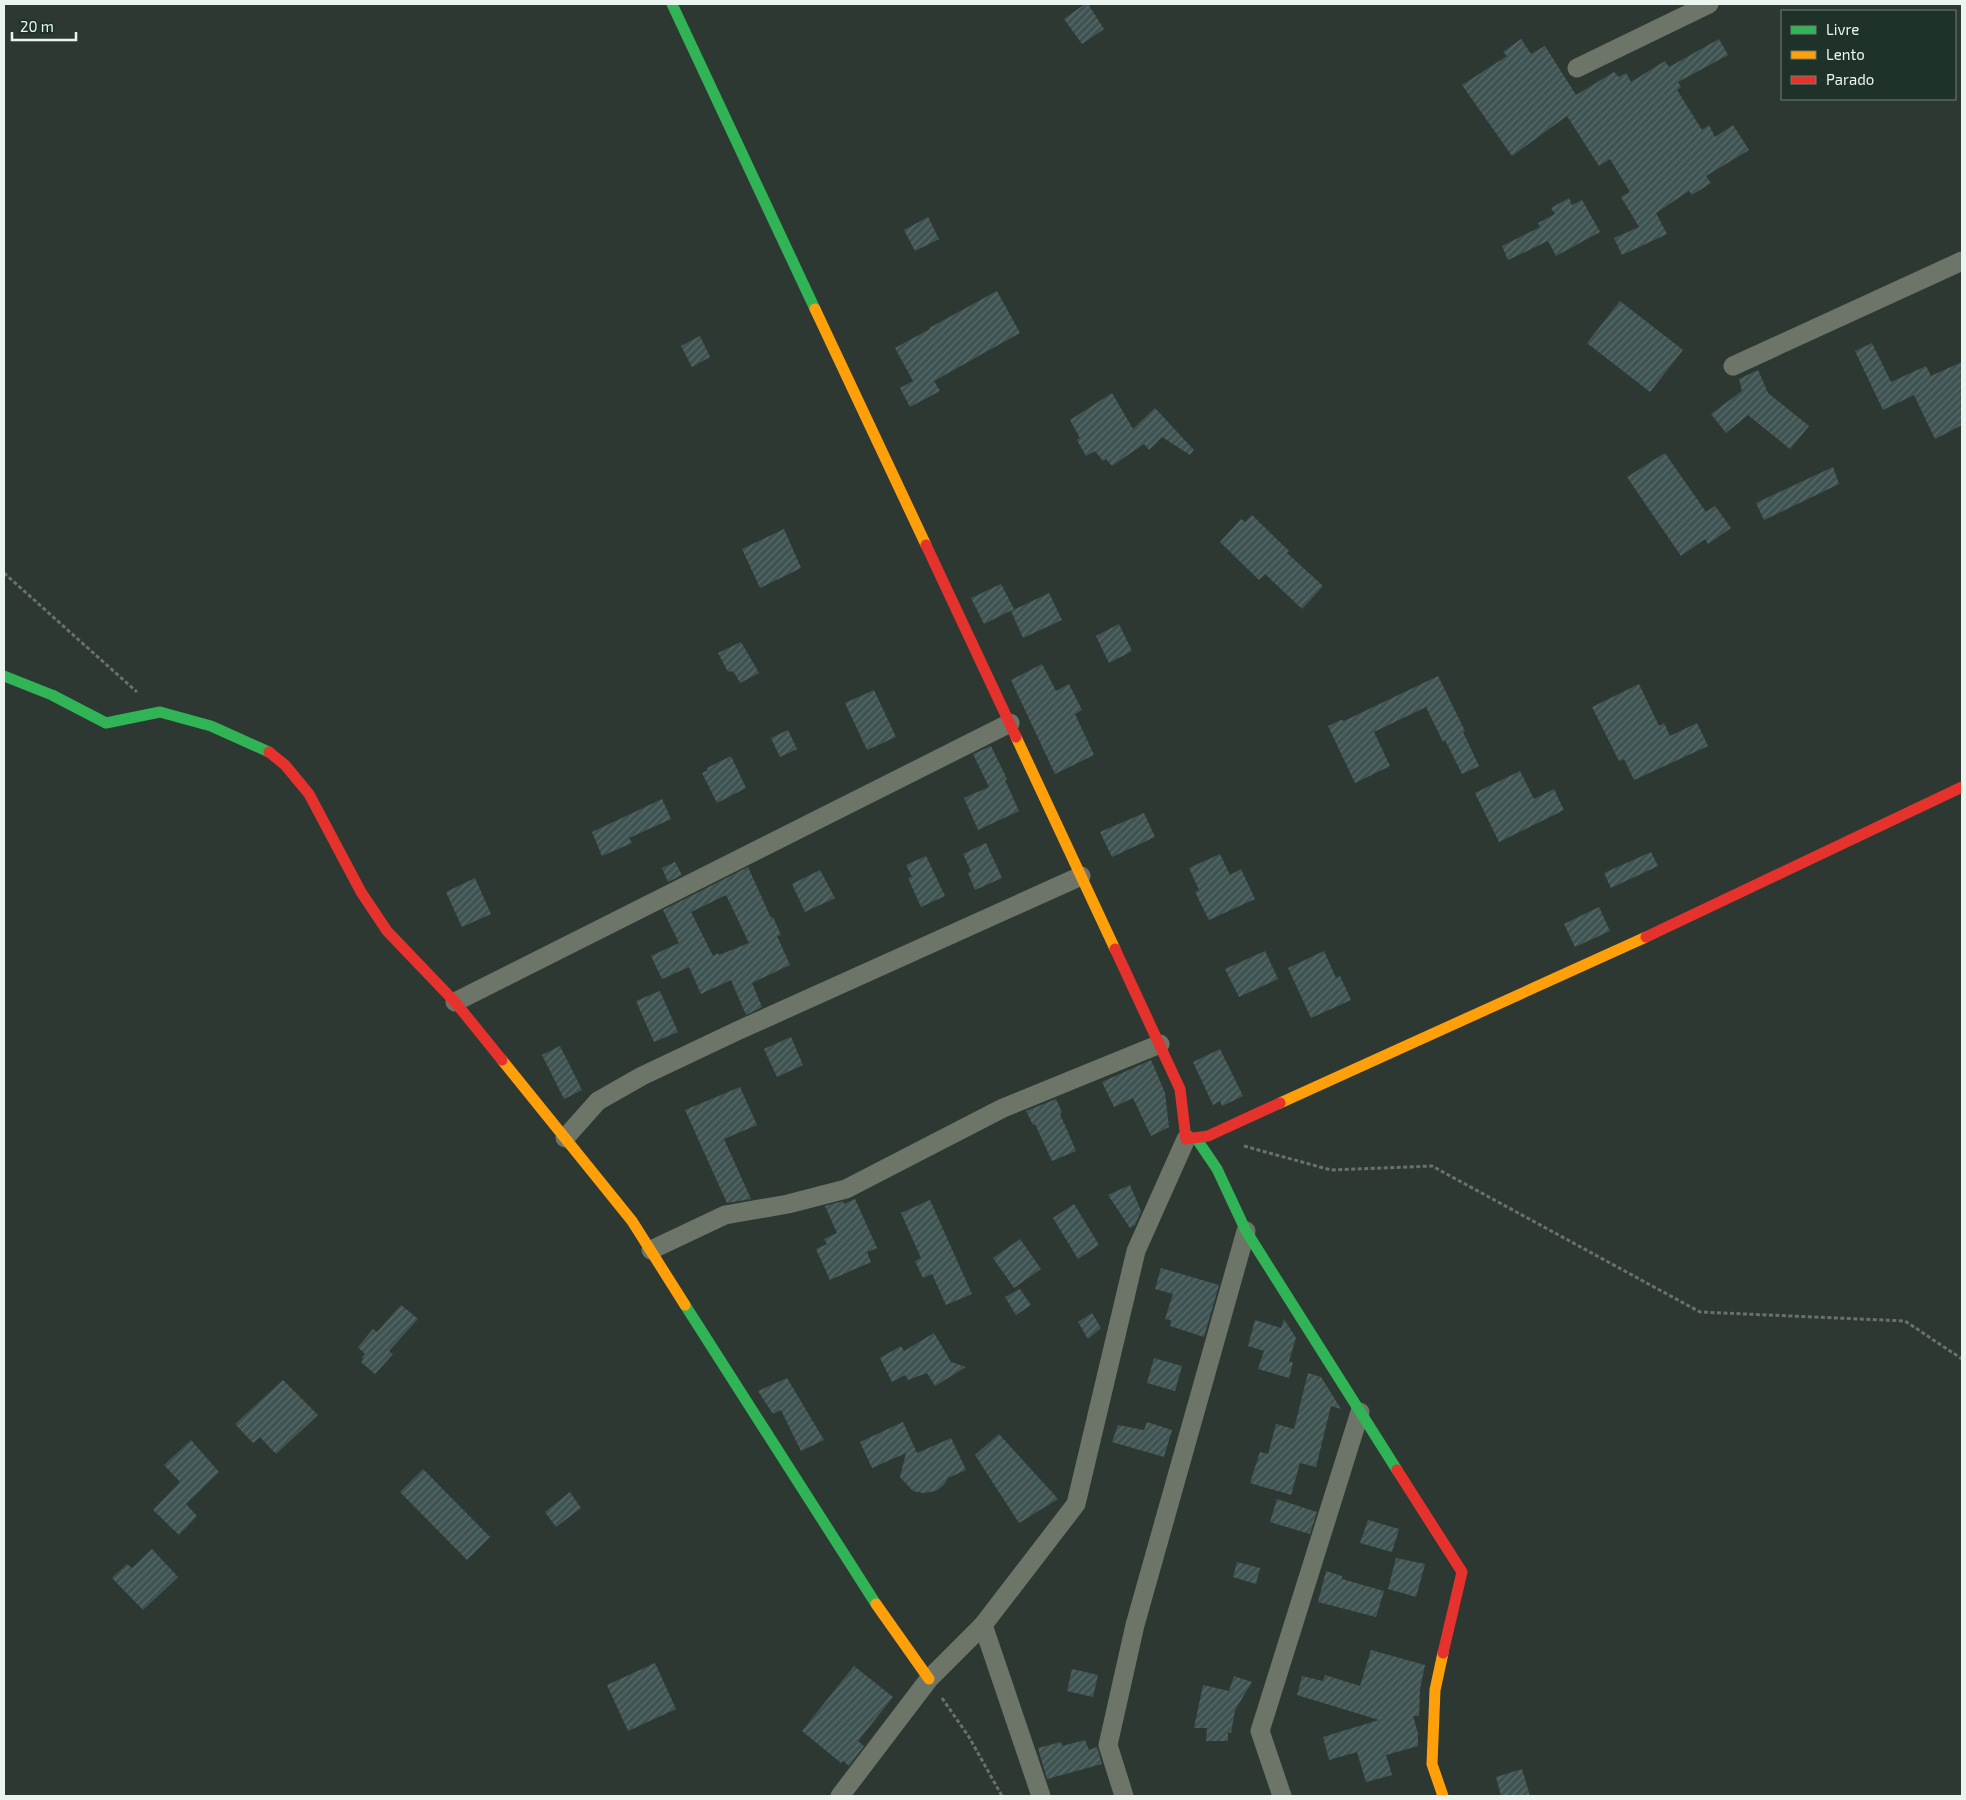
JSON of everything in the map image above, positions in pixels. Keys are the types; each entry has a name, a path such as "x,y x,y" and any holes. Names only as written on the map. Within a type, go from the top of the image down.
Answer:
{"street":[{"path":"672,4 1160,1044 1180,1089 1191,1138 1217,1170 1246,1231 1462,1572 1436,1690 1432,1764 1443,1796"},
{"path":"1577,68 1709,4"},
{"path":"1733,366 1962,261"},
{"path":"4,676 52,695 106,723 160,712 211,726 265,750 285,765 309,794 361,892 387,931 455,1002 632,1221 870,1595 929,1679"},
{"path":"455,1002 1010,723"},
{"path":"1191,1138 1208,1136 1495,1007 1839,847 1962,787"},
{"path":"565,1138 598,1101 642,1076 737,1031 1081,876"},
{"path":"651,1250 725,1215 788,1204 846,1189 1003,1108 1160,1044"},
{"path":"840,1796 929,1679 983,1625 1076,1504 1136,1251 1191,1138"},
{"path":"1124,1796 1108,1745 1112,1726 1135,1624 1246,1231"},
{"path":"1282,1796 1260,1731 1360,1412"},
{"path":"983,1625 1041,1796"}],"path":[{"path":"4,573 160,712"},
{"path":"1208,1136 1330,1170 1432,1166 1700,1312 1905,1322 1962,1359"},
{"path":"929,1679 969,1737 1002,1796"}],"building":[{"path":"1085,4 1088,4 1104,29 1082,44 1064,19"},
{"path":"1521,39 1531,54 1545,46 1576,95 1614,72 1619,77 1626,73 1631,82 1665,61 1669,67 1719,39 1728,55 1678,82 1681,87 1677,90 1702,130 1709,125 1715,137 1733,125 1749,150 1706,176 1711,183 1692,195 1689,191 1656,213 1667,234 1622,255 1614,238 1639,227 1621,197 1630,192 1610,159 1599,166 1567,116 1512,156 1462,85 1507,56 1503,52"},
{"path":"1569,198 1572,205 1582,200 1600,232 1556,256 1548,241 1508,260 1502,246 1540,227 1538,223 1555,214 1551,208"},
{"path":"928,217 939,239 915,251 904,230"},
{"path":"997,291 1020,333 934,381 940,391 910,407 900,388 913,381 895,348"},
{"path":"1620,301 1683,350 1650,392 1587,343"},
{"path":"700,336 710,357 692,367 681,346"},
{"path":"1872,343 1891,382 1926,366 1931,376 1962,362 1962,425 1935,439 1914,395 1883,410 1855,351"},
{"path":"1758,370 1768,393 1809,426 1790,449 1748,415 1726,433 1711,414 1742,391 1739,379"},
{"path":"1112,393 1133,429 1155,408 1194,450 1190,455 1162,437 1149,450 1144,444 1112,466 1106,459 1103,461 1095,451 1086,456 1077,440 1080,438 1070,420"},
{"path":"1665,453 1706,512 1715,506 1731,528 1708,544 1705,539 1681,556 1627,477"},
{"path":"1833,467 1839,484 1764,520 1756,503"},
{"path":"1252,515 1289,551 1287,553 1323,586 1302,609 1265,574 1259,580 1220,542 1241,519 1245,522"},
{"path":"784,529 801,568 760,588 742,549"},
{"path":"1001,584 1014,609 984,624 971,598"},
{"path":"1049,593 1062,620 1023,638 1011,611"},
{"path":"1119,624 1132,651 1109,663 1096,636"},
{"path":"741,642 759,673 740,683 732,671 728,672 718,653"},
{"path":"1042,664 1056,691 1069,684 1082,710 1075,714 1094,755 1055,774 1011,680"},
{"path":"1438,676 1465,731 1463,732 1479,766 1462,774 1445,740 1443,742 1426,707 1374,732 1390,766 1355,783 1328,726 1341,720 1344,721"},
{"path":"1639,684 1659,726 1664,723 1670,736 1697,723 1708,746 1634,780 1624,759 1619,761 1592,707"},
{"path":"874,690 896,737 867,750 845,703"},
{"path":"788,730 797,749 780,757 771,738"},
{"path":"991,746 1007,779 1005,780 1019,811 978,830 964,798 989,787 973,754"},
{"path":"731,756 746,788 717,803 702,773 708,770 707,768"},
{"path":"1520,771 1534,799 1554,789 1564,810 1499,842 1475,793"},
{"path":"662,799 671,819 629,838 632,843 602,856 592,832"},
{"path":"1144,813 1155,837 1112,857 1100,832"},
{"path":"986,843 1002,878 975,890 968,873 971,871 963,854"},
{"path":"1651,852 1658,866 1611,888 1604,873"},
{"path":"1220,854 1230,875 1241,869 1255,899 1209,920 1195,892 1199,890 1189,868"},
{"path":"926,856 945,896 921,907 908,878 912,877 906,865"},
{"path":"675,862 682,875 668,882 662,868"},
{"path":"748,867 771,918 773,917 781,935 777,936 790,965 752,983 762,1007 746,1015 731,980 701,994 689,967 662,979 651,956 679,943 663,910","holes":["726,895 749,943 713,956 691,912"]},
{"path":"820,870 835,898 805,912 792,884"},
{"path":"475,878 491,914 462,927 446,892"},
{"path":"1599,907 1610,931 1575,947 1564,924"},
{"path":"1265,951 1278,979 1239,997 1225,969"},
{"path":"1324,951 1336,978 1340,976 1351,1000 1311,1018 1288,968"},
{"path":"660,991 678,1032 654,1042 636,1001"},
{"path":"791,1037 803,1065 777,1077 764,1049"},
{"path":"560,1046 582,1090 564,1099 542,1055"},
{"path":"1220,1049 1243,1096 1222,1106 1220,1101 1213,1105 1193,1062"},
{"path":"1151,1060 1165,1093 1169,1127 1151,1136 1133,1098 1114,1107 1102,1082"},
{"path":"740,1087 757,1125 724,1139 751,1199 727,1203 685,1110"},
{"path":"1056,1099 1062,1112 1060,1114 1076,1151 1052,1161 1035,1124 1033,1125 1026,1111"},
{"path":"1130,1185 1141,1211 1135,1225 1130,1228 1108,1195"},
{"path":"855,1199 877,1248 867,1252 871,1262 830,1280 816,1249 827,1244 824,1239 837,1233 825,1206 843,1201 844,1204"},
{"path":"930,1200 972,1294 946,1305 932,1274 923,1278 915,1261 921,1258 901,1213"},
{"path":"1074,1204 1099,1245 1078,1259 1053,1218"},
{"path":"1020,1239 1041,1269 1014,1288 993,1258"},
{"path":"1161,1268 1219,1285 1204,1337 1170,1326 1171,1320 1165,1319 1173,1294 1155,1289"},
{"path":"1020,1289 1031,1305 1016,1315 1005,1297"},
{"path":"401,1305 418,1319 389,1351 393,1354 375,1374 361,1362 365,1354 358,1347 373,1329 377,1332"},
{"path":"1092,1313 1101,1328 1088,1339 1078,1322"},
{"path":"1284,1319 1296,1338 1289,1361 1293,1363 1289,1378 1258,1369 1264,1351 1248,1346 1255,1320 1281,1328"},
{"path":"934,1333 951,1362 966,1367 935,1386 927,1373 908,1380 905,1375 892,1382 880,1358 901,1346 904,1351"},
{"path":"1154,1358 1182,1366 1175,1391 1147,1383"},
{"path":"1308,1373 1321,1377 1341,1409 1331,1406 1316,1467 1300,1463 1291,1495 1250,1483 1260,1452 1268,1454 1276,1424 1294,1429"},
{"path":"787,1378 824,1440 801,1451 781,1410 773,1414 758,1391"},
{"path":"283,1380 318,1415 276,1454 260,1437 253,1443 235,1424"},
{"path":"903,1422 917,1453 951,1438 966,1470 948,1478 944,1485 936,1491 923,1493 913,1491 900,1477 906,1453 872,1468 860,1442"},
{"path":"1147,1422 1172,1430 1164,1457 1112,1442 1118,1425 1144,1430"},
{"path":"999,1434 1058,1499 1019,1523 975,1455"},
{"path":"191,1440 219,1472 186,1504 197,1516 179,1535 153,1510 180,1482 164,1465"},
{"path":"423,1469 490,1537 467,1560 400,1492"},
{"path":"570,1492 581,1508 556,1527 545,1512"},
{"path":"1277,1499 1317,1512 1310,1534 1270,1522"},
{"path":"1368,1520 1399,1529 1392,1552 1360,1543"},
{"path":"152,1549 178,1577 143,1610 112,1578 127,1564 132,1568"},
{"path":"1396,1558 1425,1564 1416,1597 1388,1589"},
{"path":"1237,1562 1260,1568 1256,1584 1233,1577"},
{"path":"1326,1571 1342,1576 1342,1579 1384,1591 1376,1617 1318,1602"},
{"path":"1371,1650 1425,1665 1420,1689 1419,1716 1413,1716 1418,1733 1418,1746 1386,1755 1392,1775 1366,1782 1357,1752 1329,1760 1323,1737 1379,1720 1297,1695 1302,1676 1323,1681 1325,1675 1360,1686"},
{"path":"655,1663 676,1709 628,1731 607,1685"},
{"path":"854,1666 893,1697 858,1741 864,1746 849,1766 843,1761 841,1763 802,1731"},
{"path":"1072,1669 1098,1675 1093,1697 1067,1691"},
{"path":"1234,1676 1252,1682 1235,1710 1231,1733 1228,1732 1228,1741 1206,1741 1207,1728 1194,1728 1203,1685 1229,1691"},
{"path":"1085,1740 1089,1750 1097,1747 1102,1764 1047,1779 1038,1748 1061,1742 1062,1746"},
{"path":"1522,1769 1530,1796 1501,1796 1496,1777"}],"traffic: fast":[{"path":"672,4 815,309"},
{"path":"4,676 52,695 106,723 160,712 211,726 269,752"},
{"path":"1196,1138 1217,1169 1246,1231 1397,1470"},
{"path":"685,1305 876,1604"}],"traffic: slow":[{"path":"815,309 926,545"},
{"path":"1016,737 1115,949"},
{"path":"1280,1103 1646,937"},
{"path":"502,1060 632,1221 685,1305"},
{"path":"876,1604 929,1679"},
{"path":"1443,1653 1435,1690 1432,1764 1443,1796"}],"traffic: jam":[{"path":"926,545 1016,737"},
{"path":"269,752 285,765 309,794 361,892 387,931 455,1002 502,1060"},
{"path":"1646,937 1962,787"},
{"path":"1115,949 1180,1089 1186,1139 1208,1136 1280,1103"},
{"path":"1397,1470 1462,1572 1443,1653"}]}
